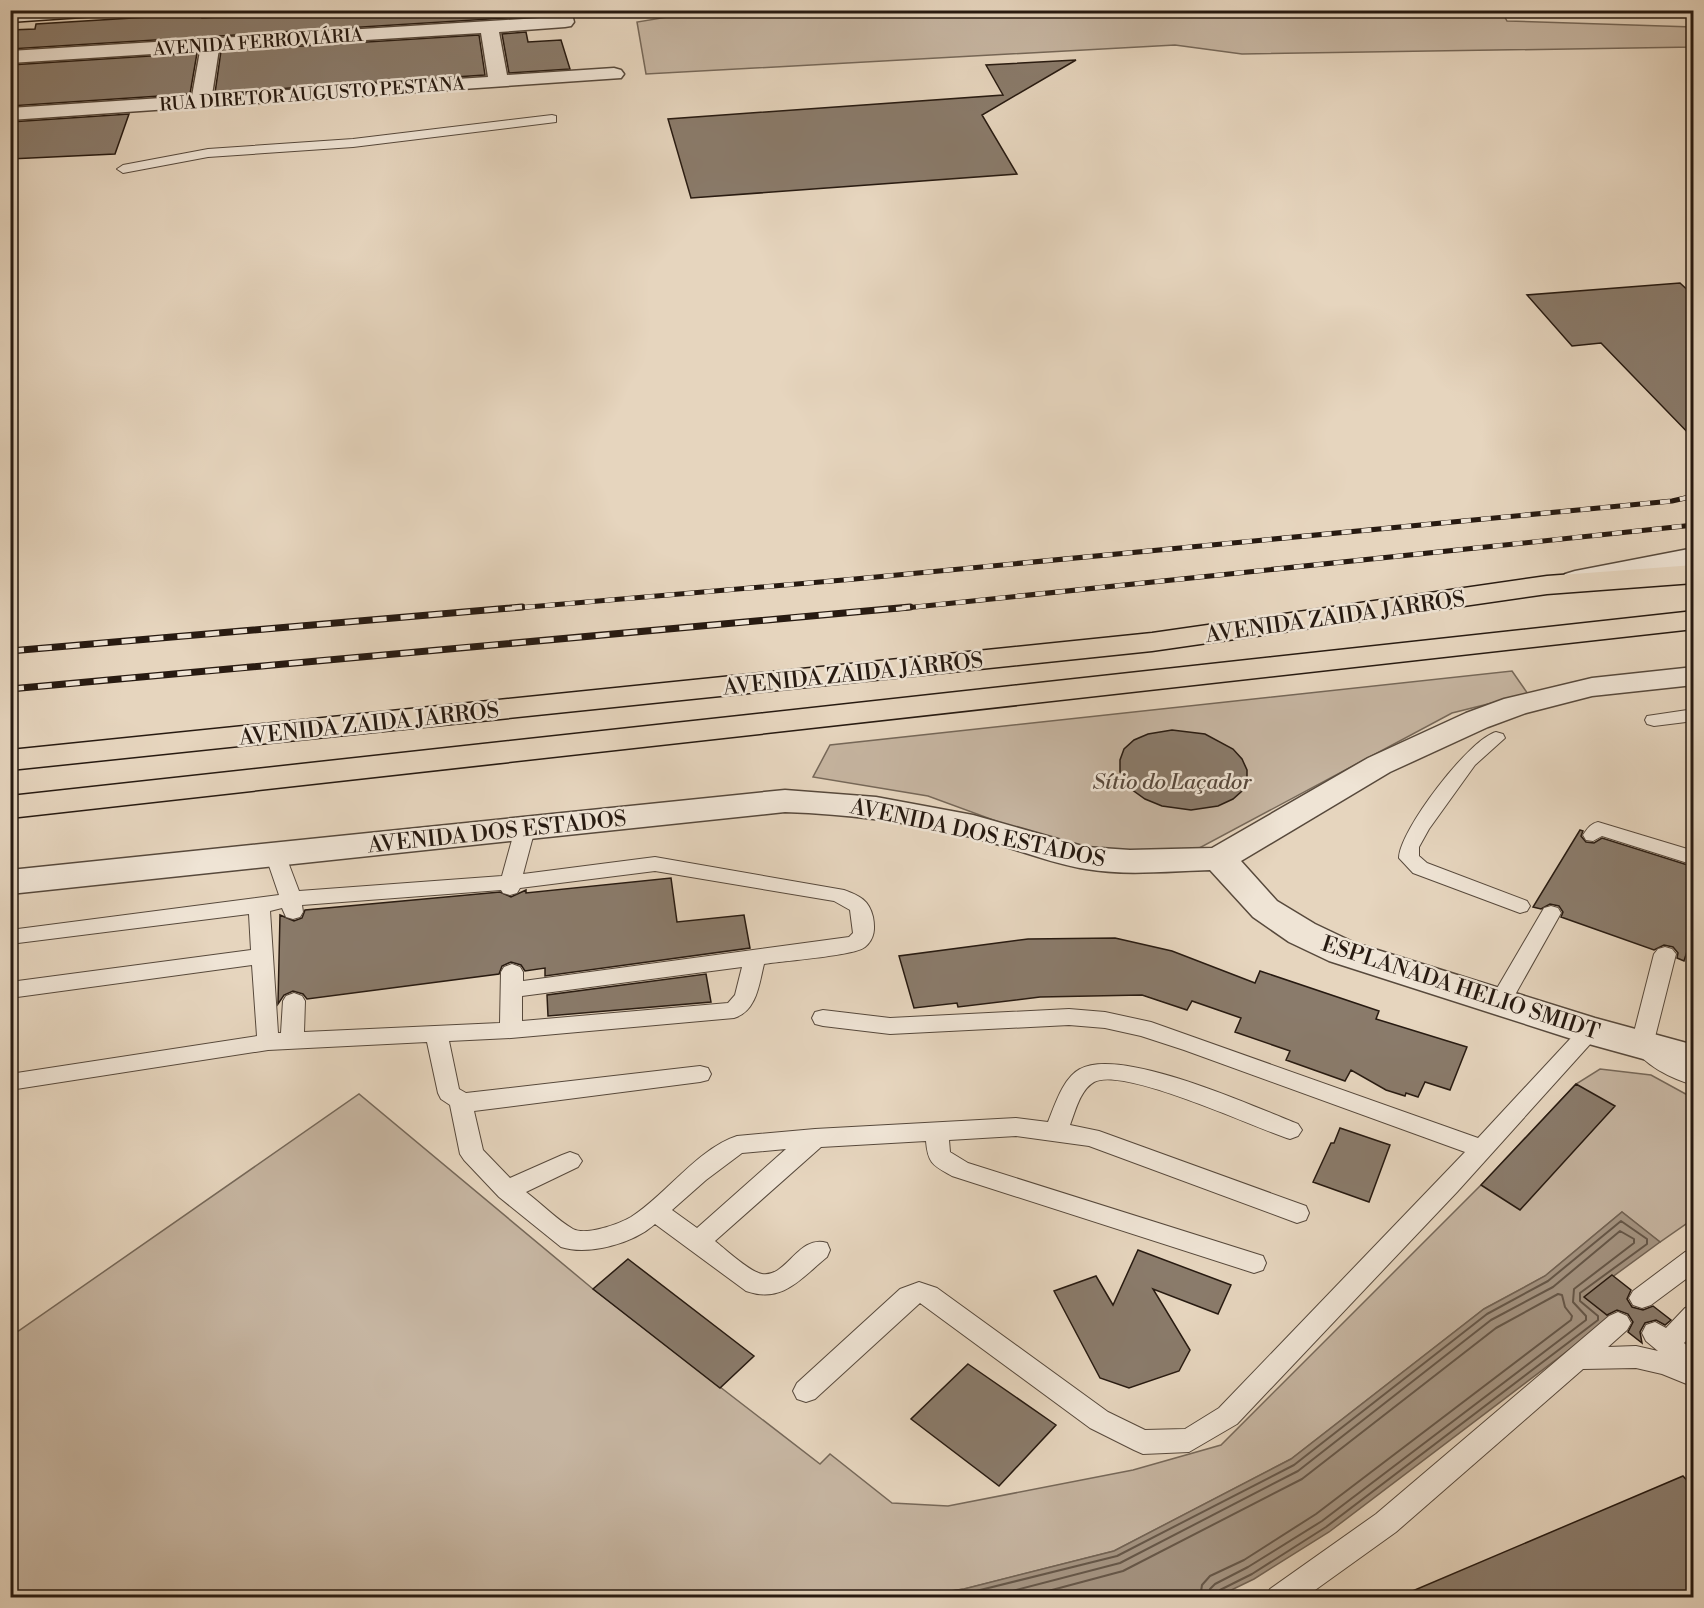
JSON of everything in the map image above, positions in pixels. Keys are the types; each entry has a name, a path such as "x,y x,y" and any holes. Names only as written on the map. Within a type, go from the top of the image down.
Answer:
{"highway":[{"path":"1547,585 1694,566"},
{"name":"AVENIDA ZAIDA JARROS","path":"10,760 1152,642 1547,585 1694,574"},
{"name":"AVENIDA ZAIDA JARROS","path":"10,807 1694,620"}],"street":[{"name":"AVENIDA FERROVIÁRIA","path":"10,57 565,22 562,10"},
{"path":"10,17 107,11"},
{"path":"489,27 499,82"},
{"path":"201,102 210,45"},
{"name":"RUA DIRETOR AUGUSTO PESTANA","path":"10,114 614,74"},
{"path":"1547,585 1694,556"},
{"path":"1220,860 1379,765 1477,720 1515,706 1592,687 1694,676"},
{"name":"AVENIDA DOS ESTADOS","path":"10,882 785,801 876,808 973,826 1086,858 1130,861 1220,860"},
{"name":"ESPLANADA HELIO SMIDT","path":"1220,860 1265,909 1302,933 1342,952 1591,1031 1694,1059"}],"lane":[{"path":"123,169 208,153 353,143 552,119"},
{"path":"1654,720 1694,716"},
{"path":"1496,738 1468,761 1420,827 1409,847 1409,858 1420,868 1520,906"},
{"path":"510,885 525,829"},
{"path":"1595,831 1694,858"},
{"path":"275,854 292,905"},
{"path":"10,937 259,906 510,885 655,864 837,895 851,900 860,907 865,934 862,940 854,944 512,981 511,1030"},
{"path":"259,906 268,1042"},
{"path":"1500,1002 1551,913"},
{"path":"1665,954 1642,1044 1668,1065 1694,1077"},
{"path":"10,990 262,956"},
{"path":"10,1082 268,1042 511,1030 734,1010 745,998 755,956"},
{"path":"292,1042 294,1001"},
{"path":"823,1018 890,1026 1069,1017 1105,1020 1143,1028 1192,1044 1482,1149"},
{"path":"806,1391 909,1296 919,1292 928,1295 1099,1420 1143,1442 1189,1440 1228,1416 1591,1031"},
{"path":"436,1033 449,1093 461,1101 475,1102 700,1074"},
{"path":"1055,1132 1078,1081 1092,1071 1112,1071 1164,1082 1290,1130"},
{"path":"461,1101 472,1154 507,1190 570,1239 599,1240 639,1224 698,1173 737,1145 815,1138 1016,1127 1091,1137 1297,1213"},
{"path":"936,1131 939,1157 960,1170 1254,1263"},
{"path":"697,1242 815,1138"},
{"path":"507,1190 570,1161"},
{"path":"654,1210 755,1284 777,1284 818,1250"},
{"path":"1642,1298 1694,1259"},
{"path":"1694,1315 1661,1338 1694,1367"},
{"path":"1280,1598 1386,1523 1618,1323"},
{"path":"1580,1358 1636,1357 1665,1364 1694,1376"}],"green space":[{"path":"710,10 1501,10 1507,21 1693,27 1694,47 1242,54 1175,45 646,74 637,22"},
{"name":"Sítio do Laçador","path":"1512,671 1528,694 1452,713 1190,853 1125,854 1059,844 928,796 813,777 830,745"},
{"path":"1600,1069 1651,1075 1693,1098 1693,1219 1660,1242 1622,1212 1545,1276 1484,1309 1291,1459 1114,1551 964,1589 908,1597 11,1597 10,1337 359,1094 593,1289 820,1464 830,1454 892,1503 948,1506 1133,1470 1221,1445 1481,1185 1576,1084"}],"water":[{"path":"1622,1212 1660,1242 1585,1297 1611,1318 1329,1532 1254,1579 1217,1597 908,1598 964,1589 1114,1551 1291,1459 1484,1309 1545,1276"}],"building":[{"path":"254,10 522,10 523,17 10,49 10,30 35,29 36,24 165,16 202,16 202,18 253,15"},
{"path":"526,32 528,42 561,40 570,69 509,73 502,34"},
{"path":"479,35 485,75 215,93 221,51"},
{"path":"197,53 190,94 10,106 10,65"},
{"path":"1076,60 982,115 1017,174 691,198 668,119 1003,95 986,65"},
{"path":"129,114 115,154 10,159 10,122"},
{"path":"1680,283 1694,296 1694,439 1601,343 1572,346 1527,295"},
{"path":"1172,730 1205,734 1233,749 1242,759 1247,770 1247,780 1242,791 1233,799 1218,806 1191,810 1162,806 1145,799 1131,789 1120,772 1120,760 1124,749 1134,740 1148,734"},
{"path":"1580,830 1583,831 1581,836 1586,842 1594,843 1602,838 1694,867 1694,929 1684,961 1677,958 1678,953 1673,947 1664,945 1654,950 1561,917 1563,912 1559,906 1550,904 1541,909 1533,907"},
{"path":"671,878 677,922 744,915 750,948 545,976 545,968 525,971 521,965 511,962 502,966 499,974 307,999 303,994 293,991 284,995 278,1004 280,915 294,921 302,918 305,910 500,892 511,897 526,890 526,893"},
{"path":"1115,938 1172,951 1255,983 1260,971 1379,1011 1376,1019 1467,1047 1450,1090 1425,1082 1418,1097 1406,1093 1405,1096 1386,1090 1351,1070 1345,1081 1286,1060 1290,1051 1235,1032 1241,1018 1192,1001 1187,1010 1142,995 1040,997 958,1007 957,1003 914,1008 899,956 1028,939"},
{"path":"706,974 711,1002 548,1016 547,995"},
{"path":"1576,1084 1615,1106 1520,1210 1481,1185"},
{"path":"1340,1128 1390,1145 1369,1202 1313,1182"},
{"path":"1138,1250 1231,1285 1218,1314 1153,1289 1190,1350 1179,1371 1129,1388 1100,1378 1054,1291 1096,1276 1113,1305"},
{"path":"628,1259 754,1356 720,1388 593,1289"},
{"path":"1612,1275 1631,1290 1627,1299 1632,1307 1643,1310 1653,1306 1671,1320 1665,1325 1656,1320 1645,1323 1640,1332 1642,1343 1628,1332 1633,1322 1628,1314 1617,1310 1607,1315 1584,1297"},
{"path":"968,1364 1056,1425 999,1486 911,1419"},
{"path":"1683,1476 1694,1488 1694,1598 1396,1598"}],"railway":[{"path":"505,609 855,579 1672,501 1694,496"},
{"path":"896,609 1694,525"},
{"path":"10,651 522,607"},
{"path":"10,689 910,607"}]}
